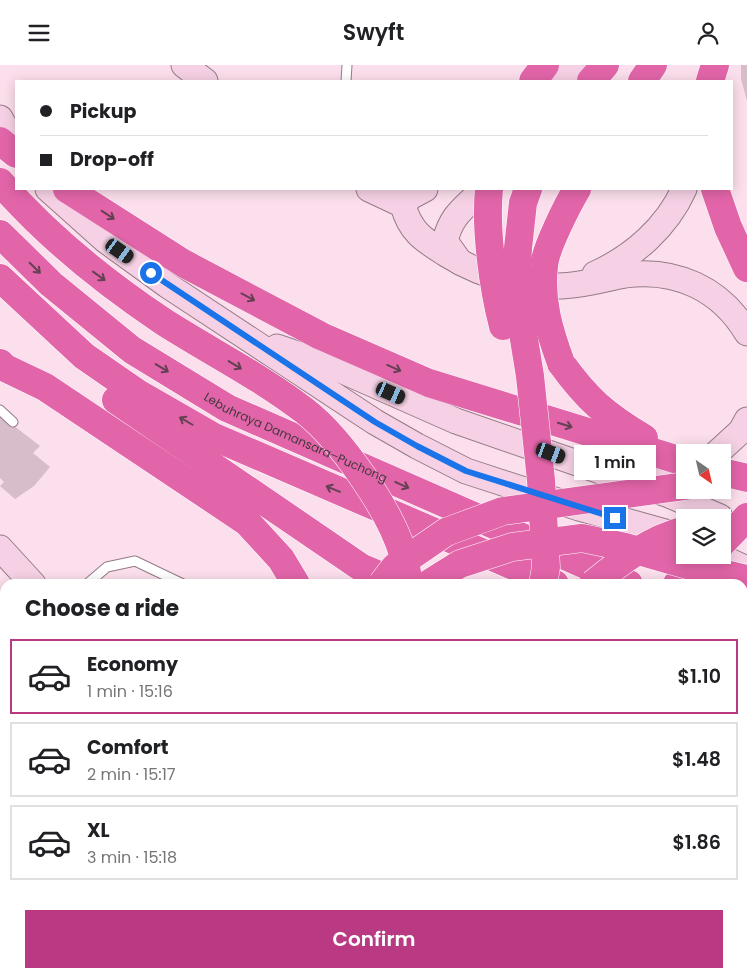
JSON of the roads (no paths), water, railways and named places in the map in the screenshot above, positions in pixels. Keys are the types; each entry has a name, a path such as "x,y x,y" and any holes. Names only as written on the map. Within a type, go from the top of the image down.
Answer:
{"highway":[{"path":"534,80 545,65"},
{"path":"592,80 605,65"},
{"path":"643,80 653,65"},
{"path":"710,80 715,65"},
{"path":"0,141 15,154"},
{"path":"0,183 27,213 94,273 164,322 264,382 307,413 344,452 381,505 402,553 408,579"},
{"path":"69,190 183,263 330,340 429,383 676,460"},
{"path":"528,190 521,221 516,290 534,412 541,480 546,567 544,579"},
{"path":"576,190 566,207 544,264 546,321 561,363 583,394 612,419 676,458"},
{"path":"715,190 728,227 747,268"},
{"path":"477,191 487,208 501,318 518,378 534,412"},
{"name":"Lebuhraya Damansara–Puchong","path":"0,234 51,284 132,351 227,408 618,579"},
{"path":"0,278 84,356 139,394 212,436 543,579"},
{"path":"0,298 55,355 88,381 375,578 395,567 446,531 503,511 676,487"},
{"path":"0,342 45,387"},
{"path":"0,363 5,368 45,387 247,522 281,559 293,579"},
{"path":"731,474 747,478"},
{"path":"731,480 747,478"},
{"path":"731,518 747,516"},
{"path":"731,533 747,516"},
{"path":"599,579 627,556 676,533"},
{"path":"436,579 460,564 512,547 582,539 625,547 691,566 747,579"},
{"path":"705,579 747,558"},
{"path":"682,579 698,564"}],"main road":[{"path":"184,65 204,80"},
{"path":"563,80 575,65"},
{"path":"705,80 709,65"},
{"path":"0,118 15,144"},
{"path":"49,190 105,240 167,285 375,422 466,471 579,508 676,536"},
{"path":"371,190 403,205 409,225 416,233 461,264 502,280 526,284 575,285 651,273 674,276 693,282 726,305 738,318 747,333"},
{"path":"403,205 410,197 423,190"},
{"path":"526,284 588,277 619,261 658,229 677,203 684,190"},
{"path":"461,264 445,241 449,224 477,191"},
{"path":"244,335 326,364 456,421 669,495 700,509"},
{"path":"726,444 741,431 747,419"},
{"path":"604,472 676,464"},
{"path":"731,522 747,526"},
{"path":"0,549 28,579"},
{"path":"731,562 747,569"}],"lane":[{"path":"346,80 347,65"},
{"path":"0,410 14,422"},
{"path":"93,579 107,567 135,561 173,579"}]}
